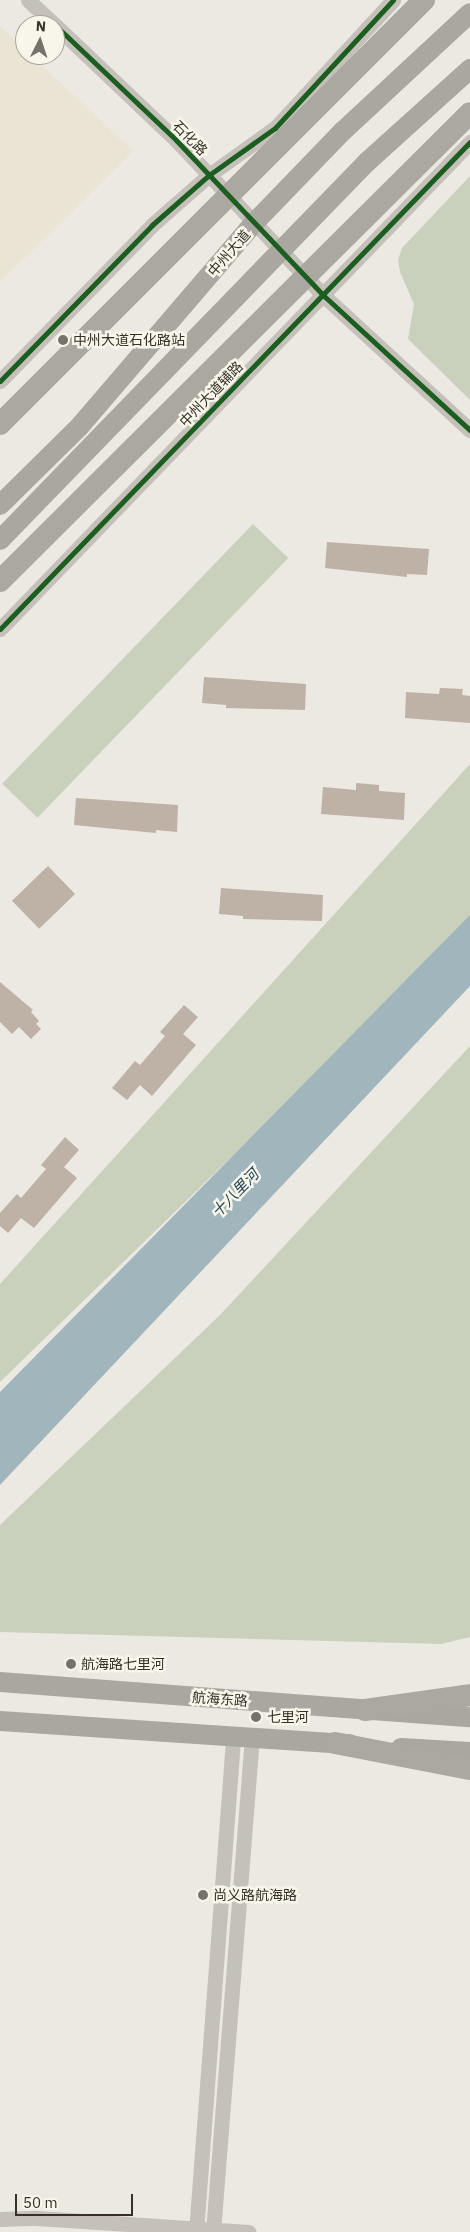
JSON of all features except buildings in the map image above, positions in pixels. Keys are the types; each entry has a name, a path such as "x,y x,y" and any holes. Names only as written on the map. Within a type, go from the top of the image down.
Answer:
{"highway":[{"path":"0,424 424,0"},
{"path":"0,581 470,113"},
{"path":"365,1710 470,1695"},
{"path":"335,1743 470,1769"}],"main road":[{"name":"中州大道","path":"0,505 80,426 255,222 343,131 470,13"},
{"path":"0,540 367,162 470,69"},
{"name":"航海东路","path":"0,1682 470,1717"},
{"path":"0,1721 470,1752"}],"street":[{"name":"石化路","path":"28,0 44,15"},
{"path":"0,381 152,225 209,174 275,128 393,0"},
{"name":"石化路","path":"65,35 209,174 323,295 470,430"},
{"path":"439,174 470,113"},
{"name":"中州大道辅路","path":"0,629 470,142"},
{"path":"196,2230 242,1737"},
{"path":"213,2231 242,1737"},
{"path":"0,2219 249,2232"}],"green space":[{"path":"470,176 470,400 408,339 414,304 400,272 398,260 402,248"},
{"path":"253,524 288,558 37,818 2,784"},
{"path":"470,764 470,925 0,1382 0,1284"},
{"path":"470,1046 470,1637 441,1644 0,1632 0,1525 220,1315"}],"shaded area":[{"path":"0,26 15,40 15,65 42,65 133,151 0,282"}],"water":[{"name":"十八里河","path":"470,915 470,986 0,1485 0,1392"}],"cycle path":[{"path":"0,381 152,225 209,175 275,128 393,0"},
{"path":"65,35 176,140 323,295 470,430"},
{"path":"0,629 470,142"}],"place":[{"name":"中州大道石化路站","path":"63,340"},
{"name":"航海路七里河","path":"71,1664"},
{"name":"七里河","path":"256,1717"},
{"name":"尚义路航海路","path":"203,1895"}]}
